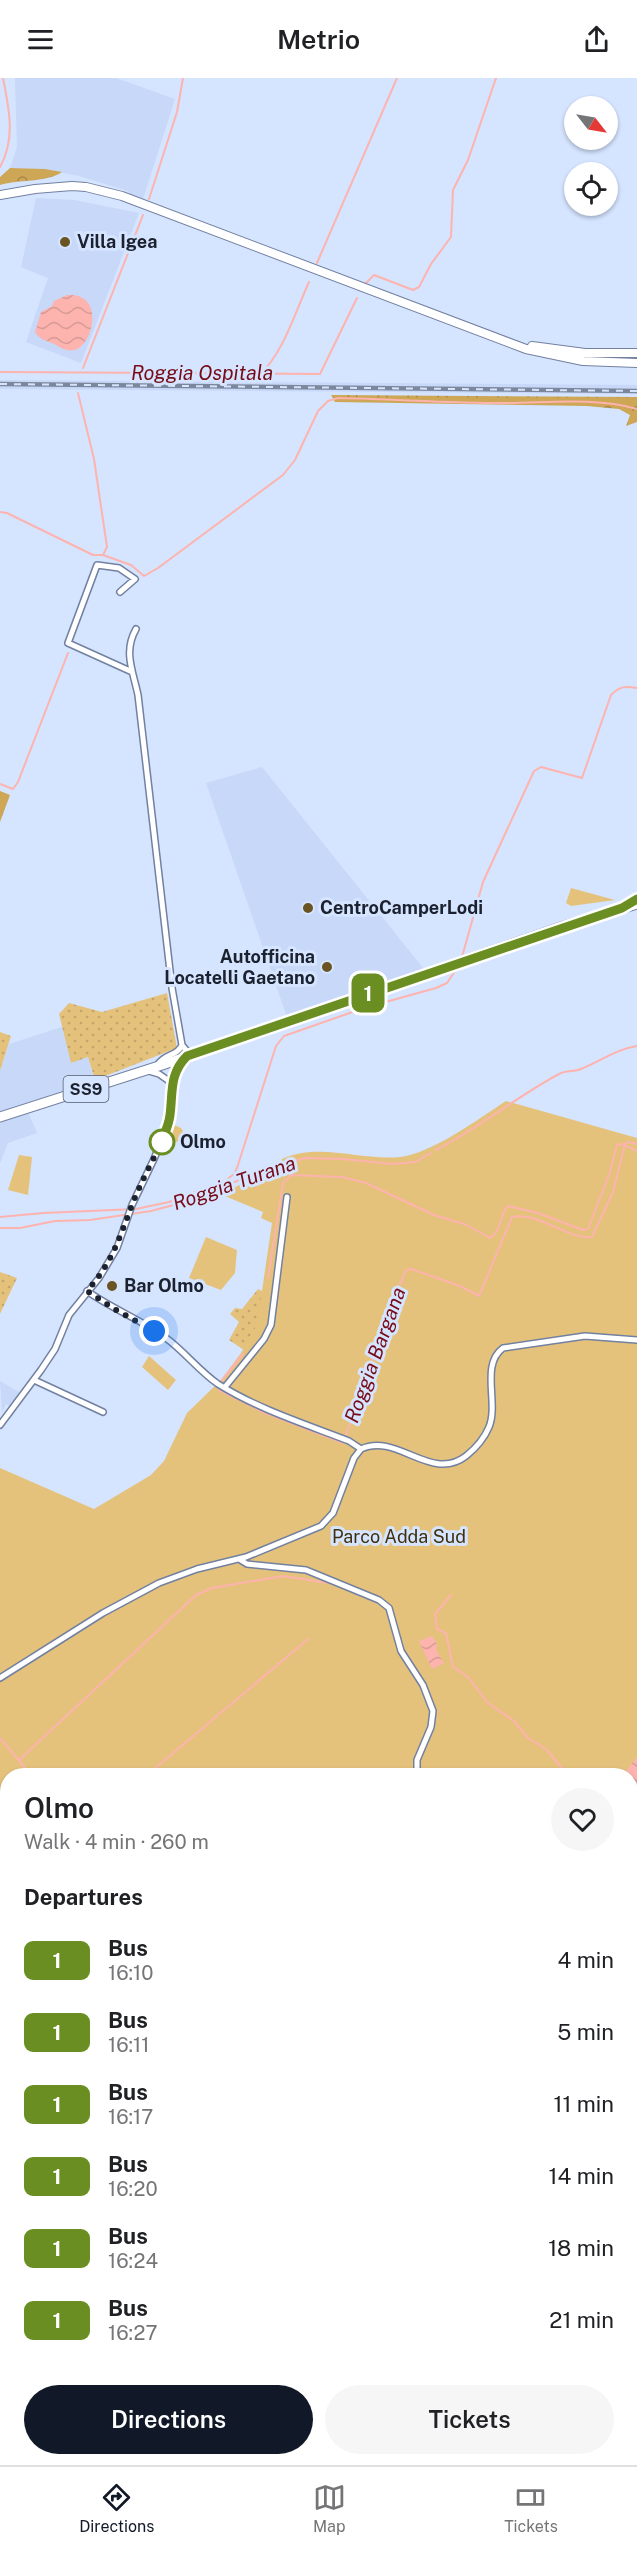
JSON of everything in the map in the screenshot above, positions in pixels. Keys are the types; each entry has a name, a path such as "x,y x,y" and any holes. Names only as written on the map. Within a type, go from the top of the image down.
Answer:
{"main road":[{"path":"0,195 72,186 122,196 526,350 583,361 637,363"},
{"path":"488,335 565,351 637,353"},
{"path":"622,908 637,899"},
{"path":"622,908 637,904"},
{"name":"SS9","path":"0,1118 622,908"}],"street":[{"path":"120,592 135,579 119,568 97,565 68,643 132,670"},
{"path":"136,629 129,644 138,695 172,988 182,1045 191,1055 179,1064 171,1082"},
{"path":"0,1425 55,1349 69,1315 112,1257 169,1122 173,1072 160,1060 178,1051 182,1045"},
{"path":"141,1071 156,1073 171,1082"},
{"path":"225,1388 264,1339 272,1325 287,1197"},
{"path":"87,1291 166,1338 202,1372 225,1388 266,1408 349,1441 361,1449 380,1446 429,1463 451,1464 475,1448 488,1430 493,1412 491,1370 495,1356 503,1348 595,1335 637,1340"},
{"path":"34,1380 103,1412"},
{"path":"0,1678 53,1643 150,1587 176,1575 239,1559 317,1529 326,1522 336,1507 354,1458 361,1449"},
{"path":"239,1559 247,1564 306,1570 378,1600 389,1608 401,1651 423,1685 433,1712 431,1727 417,1760 417,1768"}],"shaded area":[{"path":"15,78 116,78 175,99 143,199 131,195 128,191 79,176 45,169 10,168 17,147"},
{"path":"36,198 74,200 139,213 81,363 26,342 48,278 21,267"},
{"path":"0,380 637,385 637,394 0,389"},
{"path":"262,767 427,973 288,1020 206,783"},
{"path":"62,1027 71,1062 88,1057 95,1083 0,1114 0,1071 9,1044"},
{"path":"28,1112 37,1133 8,1143 0,1163 0,1121"},
{"path":"0,1381 19,1392 11,1407 6,1404 2,1413"}],"green space":[{"path":"10,168 62,172 48,178 0,185 0,177"},
{"path":"331,395 637,397 637,422 626,426 630,415 619,409 587,406 335,402"},
{"path":"0,791 10,795 0,822"},
{"path":"571,888 615,900 571,906 566,903"},
{"path":"167,993 177,1048 95,1080 88,1057 71,1063 59,1014 69,1003 102,1012"},
{"path":"0,1032 11,1036 0,1071"},
{"name":"Parco Adda Sud","path":"506,1101 637,1138 637,1768 0,1768 0,1468 94,1509 151,1475 164,1461 187,1413 221,1380 241,1353 257,1325 272,1223 261,1218 263,1212 220,1194 259,1176 280,1171 282,1159 297,1154 326,1152 370,1157 400,1157 427,1149 469,1126"},
{"path":"172,1124 183,1131 180,1141 172,1143 168,1141"},
{"path":"19,1155 32,1157 28,1195 8,1190"},
{"path":"206,1237 237,1250 235,1273 221,1290 189,1278"},
{"path":"0,1272 17,1278 0,1314"},
{"path":"258,1289 270,1295 247,1352 229,1340 239,1322 230,1314 235,1308 242,1309"},
{"path":"149,1356 176,1380 168,1390 142,1367"}],"water":[{"path":"67,295 79,296 87,302 91,310 91,330 87,339 75,350 63,349 39,337 35,332 41,312 52,306 54,301"},
{"path":"432,1636 436,1642 437,1652 444,1663 432,1669 419,1641"},
{"path":"637,1757 637,1768 628,1768"}],"waterway":[{"path":"0,167 10,134 3,78"},
{"path":"149,199 177,112 183,78"},
{"path":"317,263 397,78"},
{"name":"Roggia Ospitala","path":"365,284 374,275 413,290 419,287 431,264 451,237 453,190 468,160 496,78"},
{"path":"83,368 143,215"},
{"path":"260,374 276,355 309,282"},
{"name":"Roggia Ospitala","path":"0,372 320,374 357,298"},
{"path":"0,512 7,513 93,555 103,555 107,547 94,459 78,393"},
{"path":"103,555 131,565 144,576 158,568 283,475 295,460 318,411 328,401 338,398 483,403 588,402 637,409"},
{"name":"Roggia Ospitala","path":"0,784 13,789 18,782 68,653"},
{"path":"462,957 483,882 534,771 541,767 582,778 611,695 623,687 637,688"},
{"path":"0,1217 136,1209 169,1202 225,1181 234,1174 237,1168 276,1046 284,1036 364,1008 436,988 447,983 459,965"},
{"name":"Roggia Turana","path":"436,1150 559,1074 581,1069 615,1052 637,1046"},
{"name":"Roggia Bargana","path":"345,1438 386,1318 406,1270 411,1269 460,1286 479,1296 512,1217 532,1218 573,1234 592,1237 613,1192 625,1144 628,1142 637,1144"},
{"path":"268,1278 283,1183 291,1175 342,1177 366,1183 434,1215 467,1225 490,1238 497,1231 508,1206 538,1213 583,1230 588,1229 609,1175 617,1145 622,1144 637,1151"},
{"name":"Roggia Turana","path":"0,1228 20,1228 55,1221 90,1220 151,1211 200,1198 265,1168 306,1158 393,1164 415,1162 431,1153"},
{"path":"222,1380 243,1354"},
{"name":"Roggia Bargana","path":"219,1390 265,1413 343,1443"},
{"path":"19,1760 196,1595 212,1588 283,1576 335,1584"},
{"path":"451,1595 435,1614 437,1629 446,1633 453,1667 468,1677 488,1703 514,1721 528,1738 547,1750 562,1768"},
{"path":"155,1768 308,1639"},
{"path":"0,1738 25,1768"}],"railway":[{"path":"0,384 637,391"}],"bus line":[{"name":"1","path":"161,1144 170,1117 173,1078 179,1064 187,1056 622,908 637,899"}],"place":[{"name":"Villa Igea","path":"65,242"},
{"name":"CentroCamperLodi","path":"308,908"},
{"name":"Autofficina Locatelli Gaetano","path":"327,967"},
{"name":"Olmo","path":"162,1142"},
{"name":"Bar Olmo","path":"112,1286"}],"route":[{"path":"154,1331 87,1291 99,1278 117,1248 132,1205 162,1142"}]}
